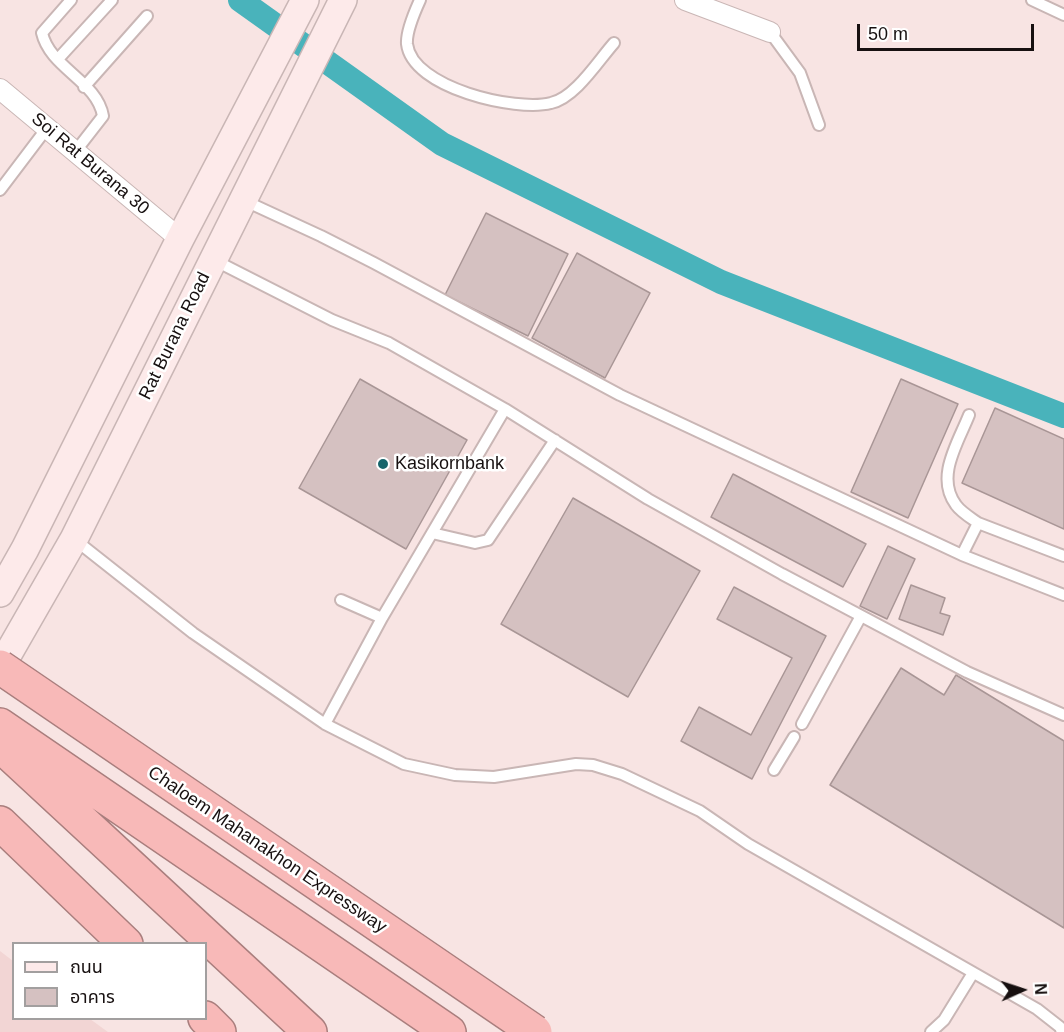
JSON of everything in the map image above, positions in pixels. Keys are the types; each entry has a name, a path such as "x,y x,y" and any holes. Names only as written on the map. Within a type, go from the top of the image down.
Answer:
{"highway":[{"name":"Chaloem Mahanakhon Expressway","path":"0,668 535,1032"},
{"path":"0,725 449,1032"},
{"path":"0,745 310,1032"},
{"path":"0,823 124,942"},
{"path":"207,1020 219,1032"}],"main road":[{"path":"0,593 25,549 180,239 305,0"},
{"name":"Rat Burana Road","path":"0,668 74,539 343,0"}],"street":[{"path":"685,0 770,32"},
{"name":"Soi Rat Burana 30","path":"0,89 180,239"}],"lane":[{"path":"71,0 42,33 45,45 102,107 103,116 75,152"},
{"path":"58,59 112,0"},
{"path":"420,0 412,18 407,45 416,65 435,80 483,99 529,106 553,103 571,93 614,43"},
{"path":"1032,0 1064,15"},
{"path":"84,87 147,16"},
{"path":"770,32 800,73 819,125"},
{"path":"0,190 47,129"},
{"path":"242,200 352,252 620,395 962,555 1064,595"},
{"path":"213,259 332,320 389,343 505,409 648,499 967,672 1064,715"},
{"path":"325,724 382,618 505,409"},
{"path":"969,415 946,475 948,491 957,506 978,523 1064,556"},
{"path":"432,533 475,543 489,540 555,440"},
{"path":"962,555 978,523"},
{"path":"74,539 193,633 325,724 404,764 455,775 494,777 576,765 594,765 622,774 700,811 748,844 1038,1009 1060,1027 1062,1032"},
{"path":"341,600 382,618"},
{"path":"802,724 861,616"},
{"path":"774,770 794,737"},
{"path":"931,1032 944,1020 973,973"}],"shaded area":[{"path":"0,951 12,960 12,1020 91,1020 108,1032 0,1032"}],"building":[{"path":"486,213 568,254 528,336 445,295"},
{"path":"577,253 650,293 605,378 532,338"},
{"name":"Kasikornbank","path":"360,379 467,440 406,549 299,488"},
{"path":"901,379 958,404 908,518 851,492"},
{"path":"995,408 1064,439 1064,529 962,483"},
{"path":"733,474 866,544 843,587 711,517"},
{"path":"573,498 700,571 628,697 501,624"},
{"path":"888,546 915,559 887,619 860,606"},
{"path":"911,585 945,598 940,613 950,616 943,635 899,619"},
{"path":"734,587 826,636 752,779 681,741 699,707 751,735 792,658 717,619"},
{"path":"901,668 944,695 956,675 1064,741 1064,928 830,785"}],"waterway":[{"path":"240,0 442,144 721,282 1064,416"}],"place":[{"name":"Kasikornbank","path":"383,464"}]}
